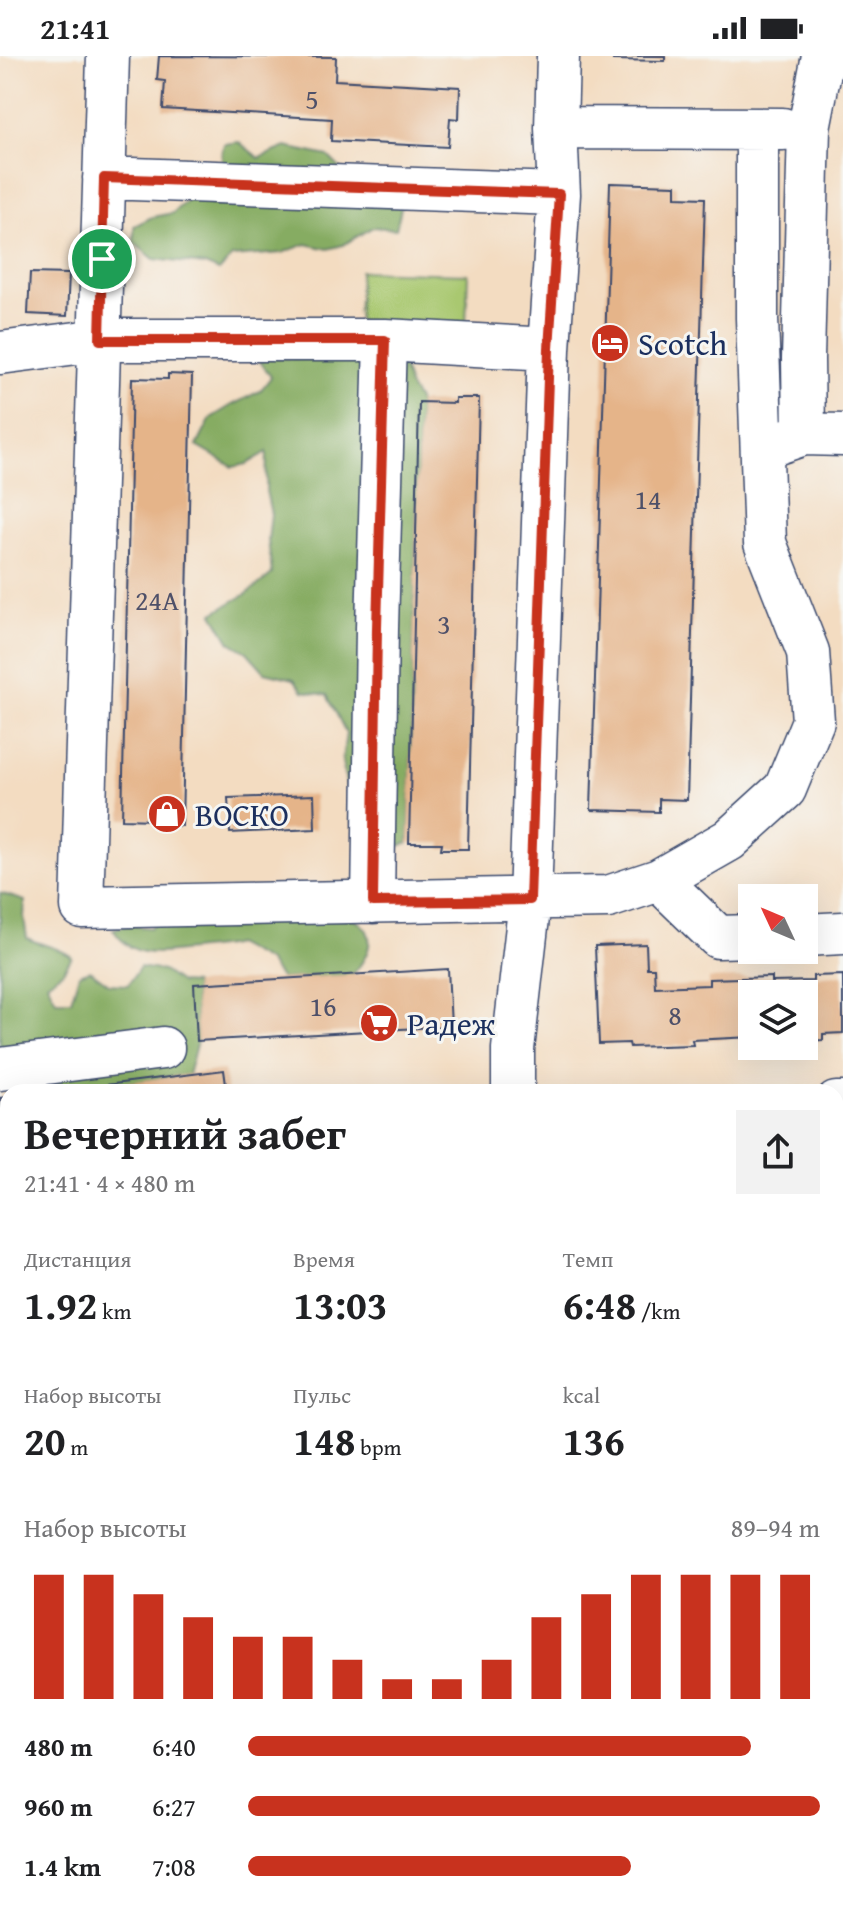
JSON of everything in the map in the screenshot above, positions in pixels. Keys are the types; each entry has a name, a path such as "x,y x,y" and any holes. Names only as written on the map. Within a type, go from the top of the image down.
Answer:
{"street":[{"path":"108,56 82,907 608,897 659,880 729,840 785,789 813,721 808,652 765,543 757,318 757,129"},
{"path":"513,1084 513,1049 530,900 549,349 559,194 556,128 558,56"},
{"path":"762,449 824,434 803,359 809,128 823,56"},
{"path":"556,128 809,128"},
{"path":"104,178 559,194"},
{"path":"0,353 100,340 385,340 549,349"},
{"path":"373,902 385,340"},
{"path":"659,880 718,937 738,936"},
{"path":"818,934 843,933"},
{"path":"0,1069 163,1048"}],"green space":[{"path":"239,142 259,158 286,147 328,156 347,175 402,204 396,229 373,227 343,245 328,249 306,244 282,253 232,257 219,271 205,265 154,259 134,243 134,226 152,217 173,213 195,192 210,203 229,204 244,190 229,175 222,158 224,144"},
{"path":"360,271 468,274 466,324 358,321"},
{"path":"257,357 401,362 409,386 419,402 409,843 382,851 353,823 342,761 346,733 327,695 303,691 294,679 265,672 247,652 230,642 213,613 248,593 272,574 268,540 271,514 266,491 267,452 247,464 233,467 197,446 211,418 260,391 271,377"},
{"path":"0,893 25,901 27,938 72,957 63,971 47,983 56,1000 71,1000 79,974 90,970 109,984 128,985 140,967 163,971 180,983 194,984 197,1041 188,1075 115,1084 56,1084 31,1048 0,1047"},
{"path":"352,917 366,929 369,943 363,960 352,975 281,979 267,961 235,944 148,953 129,946 113,929 128,925 150,928 158,919"}],"building":[{"path":"159,56 336,57 335,80 460,87 459,119 450,118 448,147 331,141 332,119 163,109 165,81 157,80"},
{"path":"613,56 665,56 665,61 613,60"},
{"path":"610,183 676,185 676,197 705,198 687,800 659,799 659,812 591,810"},
{"path":"30,273 69,274 67,316 28,314"},
{"path":"168,374 192,375 182,826 155,825 155,820 122,819 132,378 168,379"},
{"path":"455,398 479,398 468,849 441,849 442,843 409,843 419,402 455,403"},
{"path":"314,795 315,829 230,833 228,798"},
{"path":"646,944 647,968 654,968 655,987 709,985 709,979 772,977 772,980 738,980 738,1038 692,1040 693,1045 630,1047 629,1043 599,1044 595,946"},
{"path":"448,969 451,1026 197,1041 194,984"},
{"path":"843,975 843,1033 823,1034 823,1040 818,1040 818,980 813,980 813,976"},
{"path":"224,1070 226,1084 113,1084"}],"place":[{"name":"Scotch","path":"610,343"},
{"name":"ВОСКО","path":"167,814"},
{"name":"Радеж","path":"379,1023"}],"route":[{"path":"104,178 559,194 549,349 530,900 373,902 385,340 100,340 102,259 104,178"}]}
